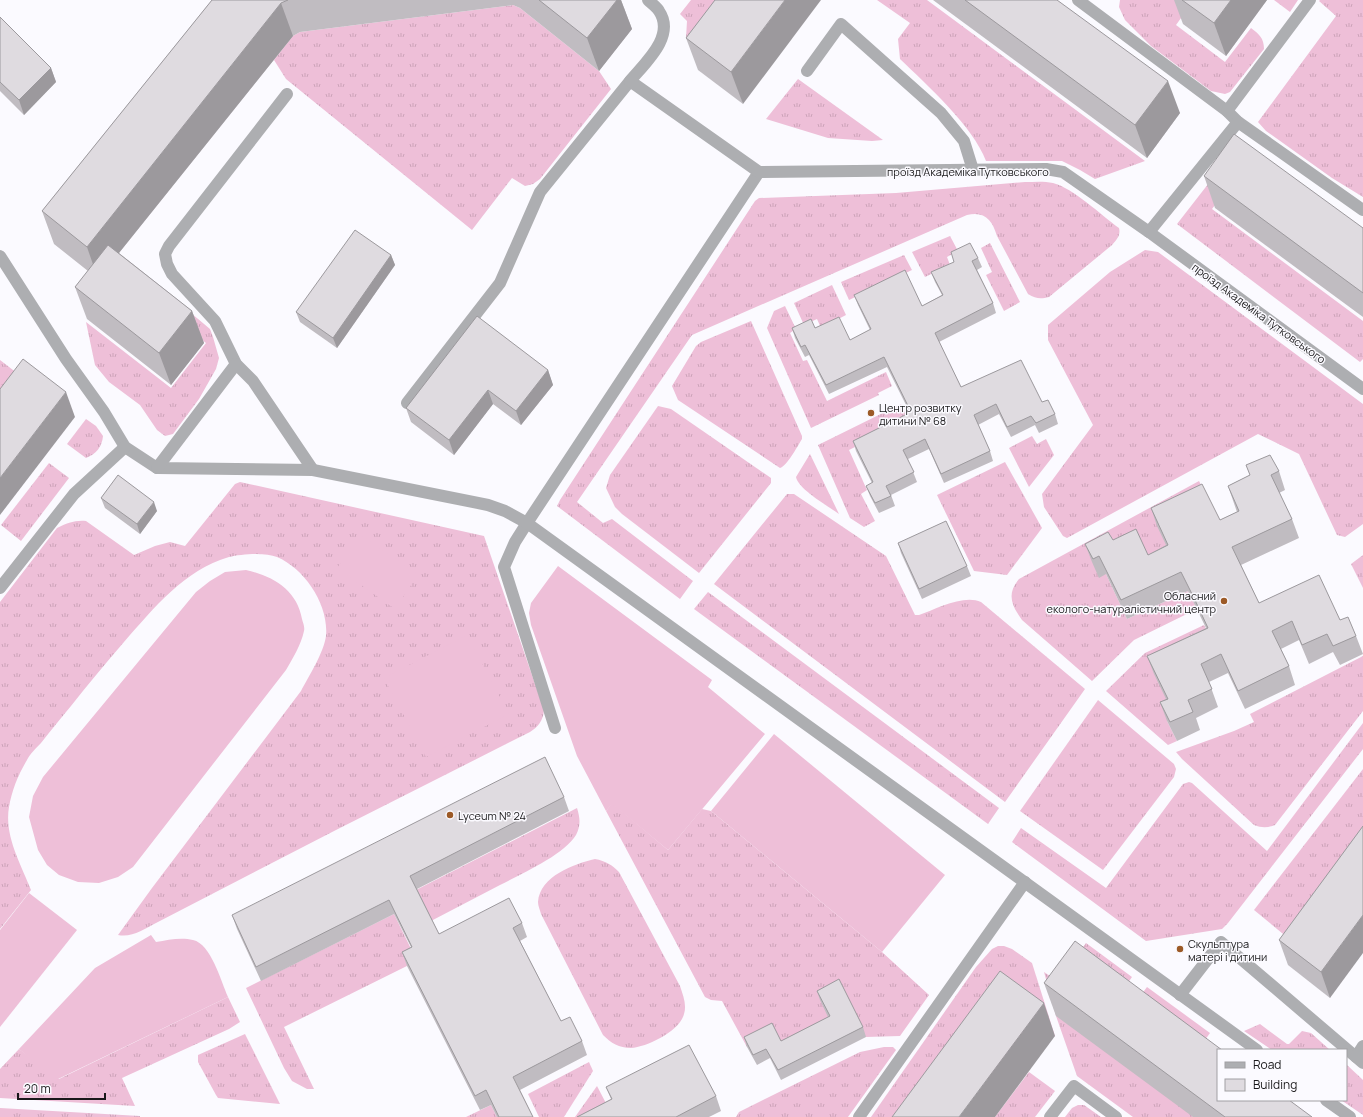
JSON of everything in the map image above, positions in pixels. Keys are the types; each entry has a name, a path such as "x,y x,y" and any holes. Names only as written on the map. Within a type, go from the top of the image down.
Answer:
{"street":[{"path":"407,403 500,283 540,192 656,50 663,37 665,24 659,10 648,0"},
{"path":"1078,0 1227,112 1238,122 1363,210"},
{"path":"1227,112 1310,0"},
{"path":"806,71 841,24 941,113 964,141 974,170"},
{"path":"555,728 504,567 515,542 527,523 759,172 630,81"},
{"path":"287,94 169,246 165,254 167,264 172,274 215,321 236,364 253,381 313,470"},
{"path":"1149,232 1238,122"},
{"name":"проїзд Академіка Тутковського","path":"759,172 1046,169 1063,172 1149,232 1363,389"},
{"path":"0,256 66,359 104,412 125,446 158,468 313,470 488,505 505,511 527,523 1255,1049"},
{"path":"158,468 236,364"},
{"path":"0,588 74,494 125,446"},
{"path":"859,1117 1025,882"},
{"path":"1180,995 1221,942 1346,1049"},
{"path":"1347,1050 1359,1060 1363,1046"},
{"path":"1050,1117 1074,1086 1116,1117"},
{"path":"1327,1101 1350,1117"}],"green space":[{"path":"691,0 746,0 706,54 686,38 687,21 680,14"},
{"path":"877,0 927,0 1145,161 1095,179 1062,161 986,161 980,148 960,120 936,93 900,59 898,39 910,23"},
{"path":"1120,0 1194,0 1176,25 1225,62 1251,28 1260,37 1263,42 1264,49 1230,92 1225,94 1211,91 1151,46 1125,20 1119,7"},
{"path":"1274,0 1298,0 1290,12"},
{"path":"1363,0 1363,197 1332,178 1266,131 1258,122 1336,16 1319,1"},
{"path":"513,5 520,8 599,71 611,89 540,179 533,184 525,186 512,178 472,230 286,79 274,60 293,36 300,32"},
{"path":"798,79 883,140 872,141 828,138 766,119"},
{"path":"1233,152 1247,162 1212,209 1363,321 1363,359 1360,362 1177,224"},
{"path":"1025,182 1046,182 1061,186 1087,202 1119,228 1119,236 1112,245 1049,297 1038,298 1028,294 997,236 993,225 987,218 979,214 973,214 967,215 692,335 577,502 603,523 612,519 693,581 680,599 557,506 755,201 759,198 896,193"},
{"path":"950,236 958,251 947,257 950,265 925,277 912,252"},
{"path":"990,243 1020,302 1004,311 986,275 992,272 981,248"},
{"path":"1145,250 1158,252 1363,404 1363,524 1345,537 1337,535 1299,454 1258,434 1067,538 1063,536 1044,507 1042,494 1093,425 1048,340 1048,325 1110,272"},
{"path":"904,255 912,270 849,300 841,282"},
{"path":"832,285 846,315 821,328 817,319 804,325 794,303"},
{"path":"785,306 796,329 790,333 803,361 807,360 827,401 886,372 892,386 878,393 879,395 811,428 767,328 774,311"},
{"path":"185,308 210,329 219,358 216,369 199,399 173,434 165,436 157,430 140,405 109,382 95,365 86,322 171,388 206,343 184,325"},
{"path":"751,321 802,436 802,439 792,456 783,467 780,468 678,400 672,386 696,346 701,342"},
{"path":"0,360 26,380 0,414"},
{"path":"901,404 909,420 849,450 867,490 861,494 875,521 864,527 850,518 818,445"},
{"path":"658,406 671,409 771,478 771,483 699,573 622,514 615,507 606,488 610,475"},
{"path":"86,419 96,426 103,436 98,450 86,458 67,444"},
{"path":"1032,436 1037,444 1046,439 1054,455 1029,487 1009,448"},
{"path":"810,454 839,514 808,492 798,482 796,477"},
{"path":"1005,462 1042,528 1007,575 974,571 937,495"},
{"path":"49,463 69,478 21,541 1,525"},
{"path":"1199,481 1209,500 1175,563 1106,574 1127,619 1188,591 1197,609 1134,640 1092,681 1022,620 1015,610 1012,600 1015,584 1019,579"},
{"path":"240,482 484,536 544,710 538,726 530,732 142,930 133,934 123,936 118,935 301,691 316,664 325,642 326,624 324,612 313,589 297,570 277,557 266,554 240,555 229,557 213,563 198,571 171,592 135,629 28,758 21,771 10,801 8,818 14,850 31,890 0,929 0,602 57,528 71,522 86,521 134,555 155,546 170,542 185,546 235,484"},
{"path":"787,494 794,494 886,556 915,615 919,615 958,601 974,600 981,602 1085,689 1005,802 714,584"},
{"path":"360,534 418,575 395,609 337,568"},
{"path":"1363,555 1363,588 1351,564"},
{"path":"558,566 712,680 708,687 765,734 668,850 612,804 606,811 577,756 531,625 529,613 531,603"},
{"path":"246,570 274,580 289,592 299,609 304,626 303,636 286,670 133,867 118,877 99,883 78,882 59,875 47,865 38,850 29,817 33,796 43,777 196,592 225,572"},
{"path":"708,592 999,808 988,824 694,609"},
{"path":"1204,625 1215,646 1174,717 1167,721 1177,741 1168,745 1106,691 1145,653"},
{"path":"467,635 509,714 426,757 384,678"},
{"path":"1363,656 1363,711 1275,825 1260,827 1254,825 1176,752 1234,731 1254,722 1250,714"},
{"path":"1098,700 1174,764 1176,769 1174,777 1103,870 1020,811"},
{"path":"1363,723 1363,749 1222,929 1146,941 1012,842 1021,828 1106,888 1183,784 1189,782 1192,783 1267,851"},
{"path":"774,734 945,875 882,952 711,811"},
{"path":"1363,769 1363,860 1299,947 1254,910"},
{"path":"612,803 668,850 702,809 711,811 882,952 929,995 900,1036 866,1037 833,1026 785,1051 775,1033 747,1047 722,1001 711,1000 705,997 606,811"},
{"path":"577,808 580,822 578,831 562,850 530,870 431,921 416,890"},
{"path":"595,859 614,867 619,872 680,986 684,1000 684,1014 676,1026 662,1037 638,1047 627,1048 619,1046 612,1043 603,1035 541,914 538,905 540,893 551,878 568,868"},
{"path":"29,893 77,930 0,1027 0,930"},
{"path":"394,914 417,961 284,1027 314,1089 307,1089 292,1081 284,1068 246,988"},
{"path":"151,935 156,942 184,939 193,940 199,943 205,948 215,964 228,997 56,1080 19,1049 95,968"},
{"path":"1086,943 1132,977 1118,997 1193,1117 1133,1117 1077,1076 1056,1016 1044,972 1059,981"},
{"path":"998,946 1004,946 1012,949 1032,963 1055,1036 928,1117 871,1117 976,967 992,949"},
{"path":"1147,987 1210,1033 1195,1054 1132,1007"},
{"path":"228,997 240,1022 229,1029 122,1078 135,1106 0,1098 0,1069 19,1049 59,1079"},
{"path":"1260,1024 1289,1044 1302,1031 1311,1033 1329,1049 1271,1049 1244,1031"},
{"path":"245,1034 280,1104 218,1098 198,1062 198,1055"},
{"path":"884,1047 893,1047 896,1050 848,1117 736,1117 739,1112 860,1052"},
{"path":"589,1062 593,1071 564,1117 539,1117 528,1094"},
{"path":"1347,1065 1363,1080 1363,1115 1342,1101 1347,1101"},
{"path":"1029,1072 1055,1091 1035,1117 995,1117"},
{"path":"597,1086 609,1109 594,1117 575,1117"},
{"path":"491,1105 497,1117 466,1117"},
{"path":"1078,1105 1084,1105 1101,1117 1065,1117 1072,1108"},
{"path":"0,1108 140,1116 140,1117 0,1117"}],"building":[{"path":"212,0 288,0 281,3 87,247 42,211"},
{"path":"539,0 617,0 587,38"},
{"path":"715,0 785,0 731,72 686,38"},
{"path":"965,0 1057,0 1168,81 1135,125"},
{"path":"1182,0 1231,0 1214,23"},
{"path":"0,17 51,68 19,100 0,82"},
{"path":"1234,134 1363,228 1363,293 1204,176"},
{"path":"355,230 391,255 333,338 296,312"},
{"name":"Центр розвитку дитини № 68","path":"970,243 978,258 972,261 993,303 935,333 961,387 1021,360 1042,402 1048,400 1055,414 1036,423 1031,416 1007,427 996,404 974,415 990,451 941,474 925,439 903,450 914,472 886,486 891,496 875,503 866,486 873,482 853,441 911,412 884,357 826,385 805,345 801,347 792,328 811,319 815,328 839,317 850,340 871,329 854,295 905,270 922,306 943,295 931,272 954,262 951,252"},
{"path":"108,245 192,311 159,353 75,287"},
{"path":"477,316 548,370 516,411 488,390 449,440 406,408"},
{"path":"23,359 66,392 0,478 0,389"},
{"name":"Обласний еколого-натуралістичний центр","path":"1270,455 1279,471 1271,475 1292,519 1232,547 1259,603 1319,575 1340,620 1348,617 1356,636 1333,646 1327,634 1302,645 1292,621 1272,631 1289,666 1238,691 1221,654 1201,664 1212,689 1188,700 1193,712 1170,722 1160,702 1168,699 1147,656 1208,628 1194,598 1181,572 1121,600 1099,556 1093,559 1085,544 1108,532 1113,540 1136,529 1148,555 1168,545 1151,508 1202,484 1220,520 1239,511 1228,486 1250,475 1246,465"},
{"path":"118,475 154,502 137,524 101,498"},
{"path":"946,521 967,566 919,589 898,543"},
{"path":"545,757 564,797 410,876 439,934 509,898 522,923 513,928 561,1021 570,1017 582,1041 513,1077 533,1117 499,1117 486,1090 475,1096 402,952 412,947 389,900 256,967 232,915"},
{"path":"1363,826 1363,915 1321,972 1279,940"},
{"path":"1075,941 1221,1049 1217,1049 1217,1101 1290,1101 1312,1117 1225,1117 1044,983"},
{"path":"1000,971 1044,1003 959,1117 892,1117"},
{"path":"839,979 863,1027 778,1070 766,1049 753,1055 744,1037 772,1023 781,1041 830,1016 817,991"},
{"path":"689,1045 716,1096 676,1117 577,1117 612,1099 606,1087"}],"place":[{"name":"Центр розвитку дитини № 68","path":"871,413"},
{"name":"Обласний еколого-натуралістичний центр","path":"1224,601"},
{"name":"Lyceum № 24","path":"450,815"},
{"name":"Скульптура матері і дитини","path":"1180,949"}]}
